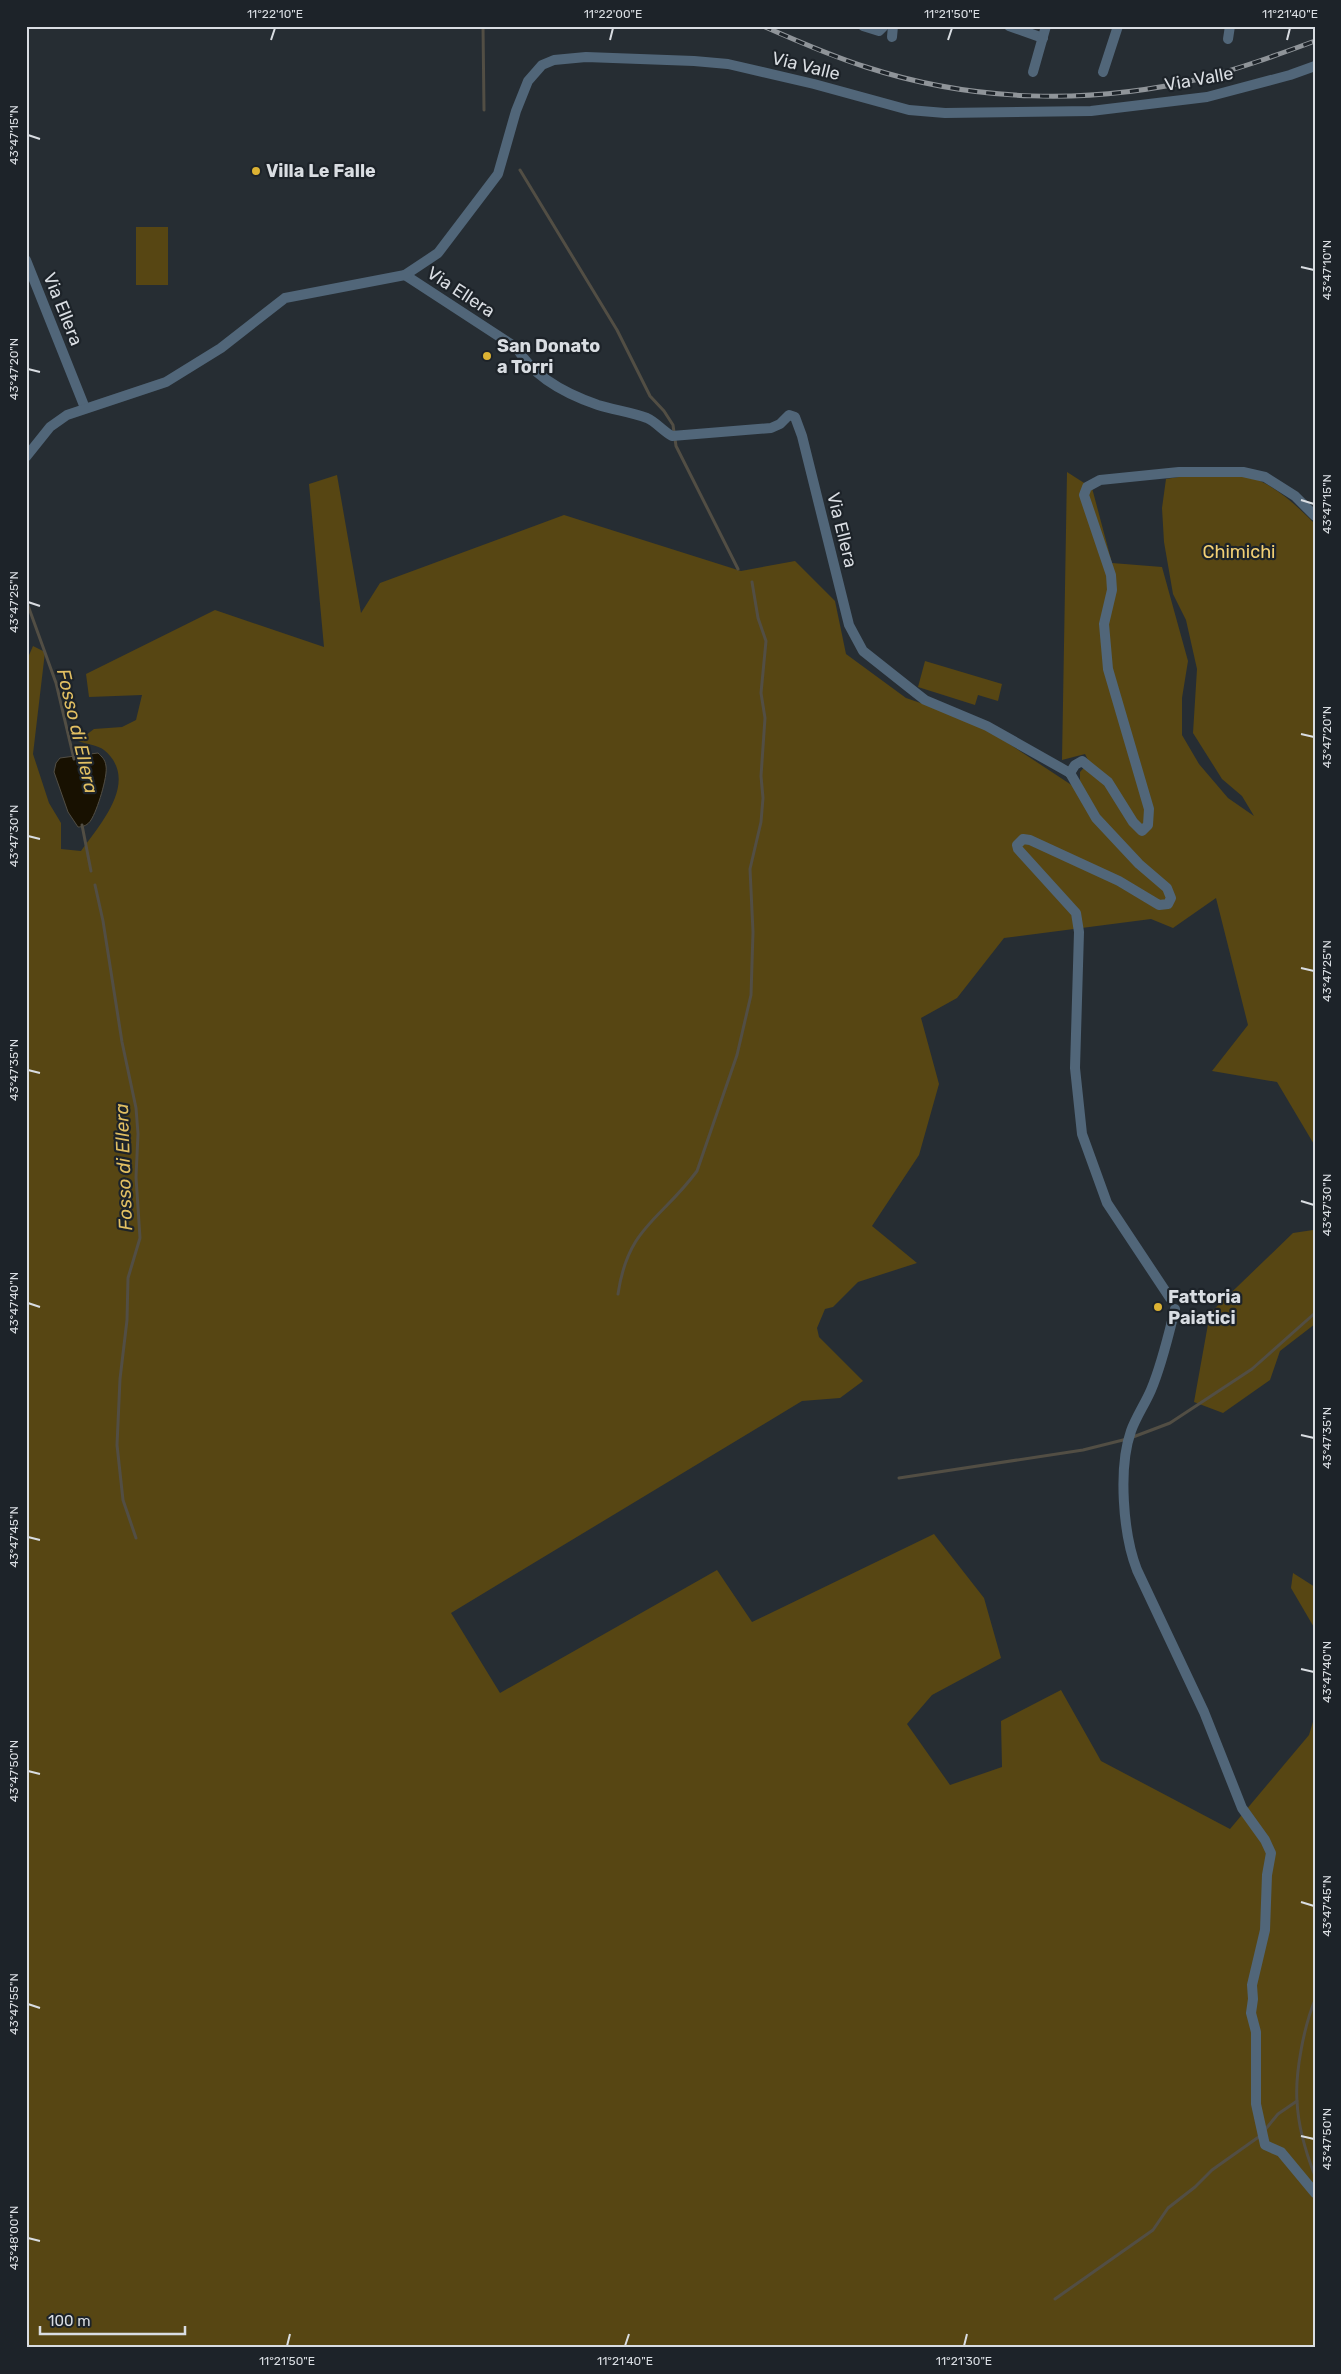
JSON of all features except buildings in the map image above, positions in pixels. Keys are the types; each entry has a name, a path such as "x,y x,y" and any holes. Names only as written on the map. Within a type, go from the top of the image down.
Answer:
{"street":[{"path":"863,26 879,31 884,26"},
{"path":"1009,26 1043,38"},
{"path":"1033,72 1046,26"},
{"path":"1103,72 1118,26"},
{"path":"1228,39 1230,26"},
{"name":"Via Valle","path":"405,275 438,253 494,181 498,174 516,111 528,81 542,64 554,60 595,57 728,64 814,84 909,110 945,113 1091,111 1207,97 1290,75 1315,66"},
{"name":"Via Ellera","path":"26,260 86,408 166,382 220,348 285,298 405,275 517,348 524,362 539,376 597,405 648,419 677,435 771,428 780,424 789,415 794,417 802,436 849,625 863,652 926,700 988,726 1070,772"},
{"path":"26,457 50,428 67,415 86,408"},
{"path":"1170,1298 1107,1203 1082,1134 1075,1068 1079,932 1076,913 1018,849 1017,845 1023,839 1030,840 1119,881 1159,905 1168,904 1171,898 1167,888 1139,864 1096,818 1070,772 1075,765 1082,761 1108,782 1133,822 1142,831 1148,824 1149,809 1108,669 1104,624 1112,590 1111,575 1084,495 1086,488 1100,480 1179,472 1243,472 1265,477 1295,496 1315,516"},
{"path":"1175,1309 1164,1353 1150,1390 1131,1430 1127,1445 1124,1489 1125,1511 1133,1559 1204,1712 1242,1808 1265,1840 1271,1853 1267,1875 1265,1930 1252,1985 1251,2013 1256,2032 1256,2104 1263,2142 1265,2145 1280,2152 1315,2193"}],"green space":[{"path":"136,227 168,227 168,285 136,285"},
{"name":"Chimichi","path":"1067,472 1092,488 1112,563 1162,567 1188,661 1182,698 1182,735 1199,764 1228,798 1254,816 1242,796 1222,779 1193,733 1197,669 1186,620 1173,594 1164,542 1162,508 1166,479 1218,473 1247,476 1269,485 1279,492 1315,524 1315,1146 1277,1082 1212,1071 1248,1025 1216,898 1173,928 1151,919 1004,938 957,998 921,1018 939,1084 919,1155 872,1226 917,1263 858,1282 833,1307 825,1309 817,1328 819,1337 863,1381 840,1398 802,1401 451,1613 500,1693 717,1570 752,1622 934,1534 984,1598 1001,1658 932,1695 907,1724 950,1785 1002,1767 1001,1721 1061,1690 1101,1761 1230,1829 1309,1735 1315,1715 1315,2348 26,2348 26,662 33,646 45,652 33,754 49,803 61,823 61,849 81,851 107,815 114,801 118,788 118,774 114,762 104,750 78,741 94,729 122,727 136,720 142,695 89,697 86,674 215,610 324,647 309,484 337,475 361,613 380,583 564,515 741,571 795,561 835,601 846,654 906,698 976,722 1073,786 1080,784 1080,772 1089,762 1085,754 1062,760"},
{"path":"925,661 1002,684 998,701 978,695 975,705 918,687"},
{"path":"1315,1179 1315,1324 1280,1351 1270,1380 1223,1413 1194,1402 1210,1313 1293,1233 1313,1230"},
{"path":"1293,1573 1315,1587 1315,1629 1291,1588"}],"shaded area":[{"path":"98,753 106,766 102,793 91,820 82,827 78,827 68,812 54,772 56,763 60,758"}],"waterway":[{"path":"483,26 484,110"},
{"path":"520,170 617,330 650,396 664,411 673,425 676,446 738,569"},
{"path":"618,1294 623,1271 638,1238 697,1171 737,1055 751,995 753,932 750,869 761,822 763,798 761,776 765,718 761,693 766,641 758,618 752,582"},
{"name":"Fosso di Ellera","path":"26,600 56,683 74,759"},
{"name":"Fosso di Ellera","path":"82,825 91,871"},
{"name":"Fosso di Ellera","path":"95,885 103,921 122,1042 136,1108 138,1134 136,1177 140,1238 128,1278 127,1320 120,1379 117,1445 123,1500 136,1538"},
{"path":"1133,1437 1170,1423 1252,1369 1315,1313"},
{"path":"899,1478 1083,1450 1127,1439"},
{"path":"1315,2000 1307,2023 1297,2077 1298,2110 1301,2129 1315,2176"},
{"path":"1264,2131 1278,2114 1297,2101"},
{"path":"1055,2299 1153,2230 1168,2208 1195,2187 1212,2170 1260,2136"}],"railway":[{"path":"763,26 840,58 907,79 990,93 1032,96 1074,96 1158,87 1229,71 1315,41"}],"place":[{"name":"Villa Le Falle","path":"256,171"},
{"name":"San Donato a Torri","path":"487,356"},
{"name":"Fattoria Paiatici","path":"1158,1307"}]}
